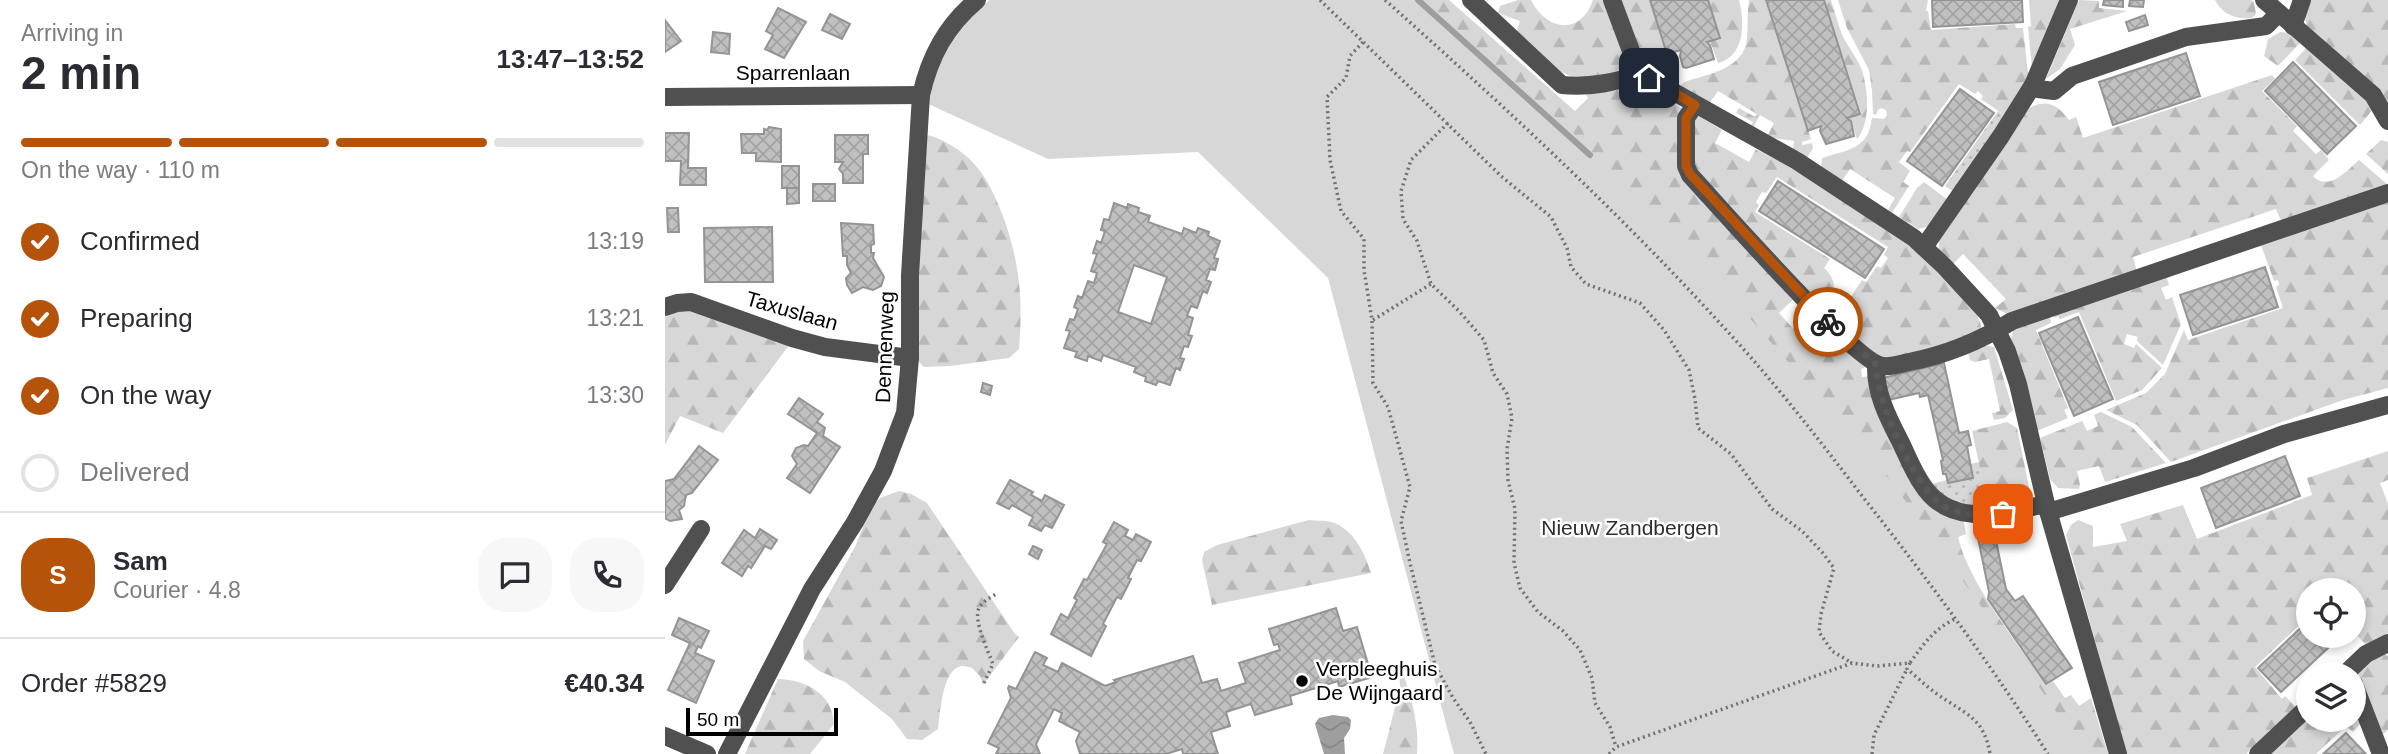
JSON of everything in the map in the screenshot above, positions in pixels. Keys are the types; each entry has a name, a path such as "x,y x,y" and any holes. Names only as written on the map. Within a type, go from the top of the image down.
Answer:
{"street":[{"name":"Dennenweg","path":"727,754 812,589 855,522 883,471 905,413 910,358 910,275 921,95 927,71 944,34 958,16 977,0"},
{"path":"1612,0 1634,60 1643,73 1666,89 1797,162 1870,208 1924,247 1977,300 1997,330 2018,384 2047,508 2118,754"},
{"path":"1924,247 2033,85 2055,39 2069,0"},
{"path":"2264,0 2373,95 2388,121"},
{"path":"2293,26 2302,0"},
{"path":"1482,3 1562,85 1581,87 1603,84 1643,73"},
{"path":"2033,85 2038,89 2054,91 2072,76 2186,37 2266,26 2279,13"},
{"name":"Sparrenlaan","path":"665,97 921,95"},
{"path":"1695,105 1686,118 1686,166 1690,174 1833,328 1876,364 1893,366 1942,355 2013,321 2388,193"},
{"name":"Taxuslaan","path":"665,307 691,302 792,338 825,346 910,358"},
{"path":"1876,364 1884,410 1922,485 1945,507 1980,515 2047,508 2194,468 2284,434 2388,405"},
{"path":"665,585 701,529"},
{"path":"2360,662 2366,654 2388,643"},
{"path":"2366,717 2381,754"},
{"path":"2258,754 2296,718"},
{"path":"665,736 707,754"}],"path":[{"path":"1321,0 1501,176 1551,216 1567,248 1571,267 1586,284 1640,303 1664,330 1689,370 1697,428 1731,454 1772,509 1802,531 1834,568 1821,614 1819,632 1832,651 1852,663 1877,666 1910,663"},
{"path":"1385,0 1512,113 1619,218 1728,331 1773,382 1957,618 2048,754"},
{"path":"1363,42 1350,56 1346,78 1327,97 1330,160 1341,211 1364,239 1364,270 1372,320 1374,383 1388,407 1410,487 1401,521 1435,665 1486,754"},
{"path":"1448,123 1411,160 1401,191 1403,219 1417,241 1431,284 1484,340 1493,373 1507,394 1512,418 1507,449 1507,480 1515,509 1514,563 1520,588 1538,612 1563,631 1580,650 1592,678 1595,703 1610,727 1616,747"},
{"path":"1372,320 1431,284"},
{"path":"984,683 993,664 977,617 979,608 998,593"},
{"path":"1872,754 1874,735 1910,663 1932,634 1957,618"},
{"path":"1609,754 1616,747 1852,663"},
{"path":"1907,669 1936,694 1968,714 1987,735 1990,754"}],"green space":[{"name":"Nieuw Zandbergen","path":"990,0 1421,0 1571,131 1730,295 1894,485 2052,705 2082,754 1454,754 1328,278 1198,152 1048,159 922,101 947,33"},
{"path":"1390,0 1449,0 1575,111 1588,98 1586,95 1627,85 1641,86 1685,110 1681,173 1796,297 1779,313 1818,356 1837,338 1868,366 1861,369 1862,377 1871,376 1912,478 1963,518 1966,534 1958,537 1983,593 2046,685 2053,681 2065,698 2071,695 2079,706 2091,698 2108,754 2052,754"},
{"path":"1518,0 1531,0 1545,18 1563,25 1580,20 1588,12 1593,0 1604,0 1628,68 1584,79 1573,77 1552,66 1516,34 1520,21 1498,13 1500,6"},
{"path":"1620,0 1650,0 1671,65 1664,67 1660,59 1646,64 1641,58"},
{"path":"1708,0 1739,0 1741,9 1742,28 1738,46 1727,59 1718,63 1710,41 1720,37"},
{"path":"1749,0 1765,0 1811,139 1802,142 1802,145 1812,143 1813,148 1807,158 1793,151 1794,141 1767,137 1774,123 1760,115 1753,128 1750,127 1753,122 1736,113 1739,108 1755,117 1757,114 1718,91 1709,104 1680,87 1684,82 1724,69 1740,57 1747,38"},
{"path":"1824,0 1831,0 1843,37 1864,78 1867,96 1865,124 1857,139 1848,117 1861,113"},
{"path":"1838,0 1928,0 1926,11 1931,30 2015,24 2016,28 2023,28 2029,82 2007,117 1981,99 1983,96 1978,91 1975,94 1959,84 1910,152 1907,151 1899,162 1910,171 1903,182 1909,186 1892,213 1888,210 1895,198 1850,169 1842,181 1821,168 1822,158 1856,147 1870,129 1872,118 1884,119 1887,115 1886,110 1881,108 1876,115 1873,114 1869,70 1847,28"},
{"path":"2029,0 2060,0 2032,68 2028,27 2031,26"},
{"path":"2079,0 2099,1 2099,8 2127,11 2070,29 2075,45 2060,69 2046,79"},
{"path":"2215,0 2251,0 2254,2 2256,14 2252,18 2235,17 2221,9"},
{"path":"2309,0 2388,0 2388,104 2308,29 2304,15"},
{"path":"2280,32 2291,33 2301,42 2278,66 2264,56 2268,39"},
{"path":"2307,47 2370,101 2374,108 2360,125 2295,60"},
{"path":"2272,75 2275,79 2262,91 2297,126 2293,131 2316,154 2321,150 2329,160 2313,176 2325,182 2331,181 2359,160 2388,185 2282,223 2276,209 2133,257 2137,272 2009,315 1995,308 2006,299 1963,254 1953,264 1939,250 1939,238 2026,110 2033,106 2050,104 2069,120 2076,117 2083,138"},
{"path":"1998,111 2007,117 1954,192 1945,186"},
{"path":"1698,116 1722,130 1715,143 1749,162 1756,149 1833,193 1906,242 1963,296 1979,320 1981,329 1941,348 1880,360 1839,321 1844,307 1862,280 1866,282 1877,266 1881,268 1888,258 1884,255 1888,247 1777,177 1766,193 1762,192 1756,202 1759,205 1755,212 1830,259 1824,268 1832,278 1834,288 1825,299 1818,300 1695,172 1692,120"},
{"path":"924,135 954,147 971,161 990,186 1003,216 1017,266 1021,313 1019,349 1009,358 950,366 924,367 919,362 919,169"},
{"path":"2381,140 2388,142 2388,174 2366,154"},
{"path":"1924,182 1948,200 1930,226 1918,229 1899,217 1917,188"},
{"path":"2388,202 2388,388 2343,400 2171,462 2137,425 2106,410 2146,393 2165,374 2184,330 2188,340 2283,308 2276,287 2279,285 2278,280 2274,281 2261,245"},
{"path":"2166,276 2169,285 2161,288 2166,300 2172,297 2181,324 2163,365 2137,341 2138,337 2127,334 2124,344 2134,348 2136,344 2162,368 2142,390 2116,401 2079,312 2060,319 2058,316 2055,318 2053,313"},
{"path":"687,309 790,344 723,433 680,416 665,445 665,315"},
{"path":"2050,314 2051,323 2036,330 2068,408 2064,410 2068,418 2037,431 2011,339 2014,326"},
{"path":"1982,345 1994,347 2013,410 2005,418 1994,420 1992,413 2000,411 1989,359 1975,362 1970,360 1968,353"},
{"path":"2101,412 2132,427 2166,463 2105,482 2099,466 2077,471 2079,489 2058,488 2050,479 2040,438 2082,421 2087,431 2098,426 2094,415"},
{"path":"2007,422 2017,428 2031,497 2025,504 1988,506 1972,431"},
{"path":"2388,451 2388,480 2380,483 2388,504 2388,633 2366,645 2366,578 2296,578 2296,628 2255,667 2282,699 2285,696 2296,707 2246,754 2126,754 2066,535 2071,525 2078,520 2093,526 2093,547 2127,541 2120,524 2183,505 2197,539 2312,495 2307,478"},
{"path":"1979,462 1988,506 1947,501 1931,484 1973,478 1970,464"},
{"path":"899,491 927,503 1019,637 983,685 980,676 972,668 961,666 955,669 943,693 938,729 922,740 907,739 892,719 845,682 819,671 804,659 803,641 855,547 871,507 880,498"},
{"path":"1309,520 1331,522 1346,530 1362,550 1371,573 1212,605 1202,560 1204,552 1217,545"},
{"path":"2381,653 2388,656 2388,730 2382,735 2366,698 2366,664"},
{"path":"1399,661 1415,718 1417,754 1383,754 1400,688"},
{"path":"778,679 798,682 816,690 828,704 834,724 810,754 745,754"},
{"path":"2296,728 2296,732 2340,732 2316,754 2269,754"}],"water":[{"path":"1333,715 1351,720 1350,729 1344,738 1345,754 1324,754 1315,724 1319,718"}],"building":[{"path":"1650,0 1708,0 1720,38 1707,42 1714,59 1686,68 1683,67 1681,50 1667,54"},
{"path":"1766,0 1824,0 1860,114 1847,118 1851,121 1854,136 1826,144 1820,131 1821,126 1808,131"},
{"path":"1932,0 2022,0 2023,22 1933,27"},
{"path":"2104,0 2123,0 2123,7 2103,5"},
{"path":"2130,0 2144,0 2143,7 2129,6"},
{"path":"778,8 806,22 784,58 765,49 773,35 766,31"},
{"path":"830,14 850,24 842,39 822,30"},
{"path":"2145,15 2148,25 2129,31 2126,22"},
{"path":"665,20 681,41 665,52"},
{"path":"713,32 730,34 729,54 711,52"},
{"path":"2186,53 2200,96 2113,125 2099,82"},
{"path":"2293,62 2356,126 2327,154 2265,91"},
{"path":"1960,89 1994,113 1942,186 1907,161"},
{"path":"764,129 781,129 781,162 756,161 756,153 742,153 741,134 764,134"},
{"path":"665,133 689,133 688,168 706,168 706,185 680,185 681,161 665,161"},
{"path":"835,135 868,135 868,154 863,154 863,183 843,183 843,174 839,169 843,162 835,162"},
{"path":"782,166 799,166 799,188 782,188"},
{"path":"1778,181 1884,249 1865,278 1759,211"},
{"path":"813,184 835,184 835,201 813,201"},
{"path":"787,188 799,188 799,203 787,204"},
{"path":"1114,203 1127,208 1128,204 1139,208 1138,212 1150,216 1148,222 1182,234 1184,228 1196,233 1198,228 1209,232 1208,236 1220,241 1214,258 1218,259 1215,270 1210,269 1206,280 1211,282 1207,293 1203,291 1197,308 1191,306 1187,316 1193,318 1188,335 1192,336 1188,347 1184,346 1180,358 1184,359 1180,370 1176,368 1170,385 1158,381 1156,385 1145,381 1146,377 1134,372 1136,367 1103,355 1101,361 1088,356 1087,361 1075,357 1077,352 1064,348 1070,331 1066,330 1078,309 1074,307 1078,296 1082,298 1088,281 1094,283 1097,273 1091,271 1097,254 1093,253 1097,241 1101,243 1105,231 1101,230 1104,219 1109,220","holes":["1134,265 1167,277 1151,324 1118,312"]},
{"path":"667,208 678,208 679,232 668,232"},
{"path":"841,223 873,225 874,244 871,245 871,253 874,253 873,258 884,277 881,286 873,290 863,287 852,293 847,285 846,278 851,273 847,256 843,256"},
{"path":"772,227 773,282 705,282 704,228"},
{"path":"2265,267 2278,307 2193,335 2180,295"},
{"path":"2078,317 2113,399 2074,416 2039,333"},
{"path":"1944,363 1959,433 1968,431 1971,445 1967,446 1973,478 1948,483 1946,474 1943,474 1943,460 1928,395 1920,397 1919,393 1888,400 1883,378"},
{"path":"983,383 992,386 990,395 981,392"},
{"path":"799,398 823,414 817,422 825,428 823,436 840,447 810,493 787,478 797,464 792,456 796,448 808,446 817,433 788,414"},
{"path":"699,446 718,460 692,493 686,495 684,506 679,510 682,519 670,521 665,518 665,481 674,479"},
{"path":"2285,456 2300,496 2216,528 2201,488"},
{"path":"1010,480 1033,492 1031,495 1042,501 1045,495 1064,505 1052,528 1045,525 1041,531 1029,525 1033,517 1012,505 1009,509 997,503"},
{"path":"1114,522 1128,530 1125,536 1133,540 1136,534 1151,542 1141,561 1137,560 1121,599 1117,597 1091,656 1051,634 1061,614 1068,618 1077,600 1074,598 1107,544 1103,542"},
{"path":"760,529 777,540 771,549 765,546 751,568 748,566 742,576 722,563 744,530 755,538"},
{"path":"1994,531 2006,589 2015,601 2023,596 2072,668 2046,684 1988,599 1989,592 1977,533"},
{"path":"1033,546 1042,550 1038,559 1029,554"},
{"name":"Verpleeghuis De Wijngaard","path":"1336,608 1343,631 1357,627 1372,677 1339,687 1338,681 1290,696 1292,704 1255,715 1251,704 1226,712 1230,726 1211,732 1218,754 1183,754 1182,749 1166,754 1080,754 1076,741 1080,732 1059,721 1062,713 1054,709 1036,744 1040,754 996,754 999,748 988,743 1011,698 1009,686 1016,689 1035,652 1047,658 1043,665 1058,672 1062,663 1105,686 1116,682 1114,680 1193,656 1202,683 1217,679 1221,691 1246,683 1239,663 1280,650 1278,644 1274,645 1269,629"},
{"path":"679,618 709,631 701,648 698,646 695,653 714,661 696,703 668,690 690,643 672,635"},
{"path":"2296,632 2296,648 2328,648 2313,662 2296,662 2296,678 2281,692 2258,668"},
{"path":"2346,733 2366,754 2323,754"}],"waterway":[{"path":"1418,0 1590,155"}],"way so far":[{"path":"1828,322 1876,364 1884,410 1922,485 1932,496 1945,507 1962,512 1980,515 2003,514"}],"place":[{"name":"Verpleeghuis De Wijngaard","path":"1302,681"}],"route":[{"path":"1649,78 1695,105 1686,118 1686,166 1690,174 1828,322"}]}
